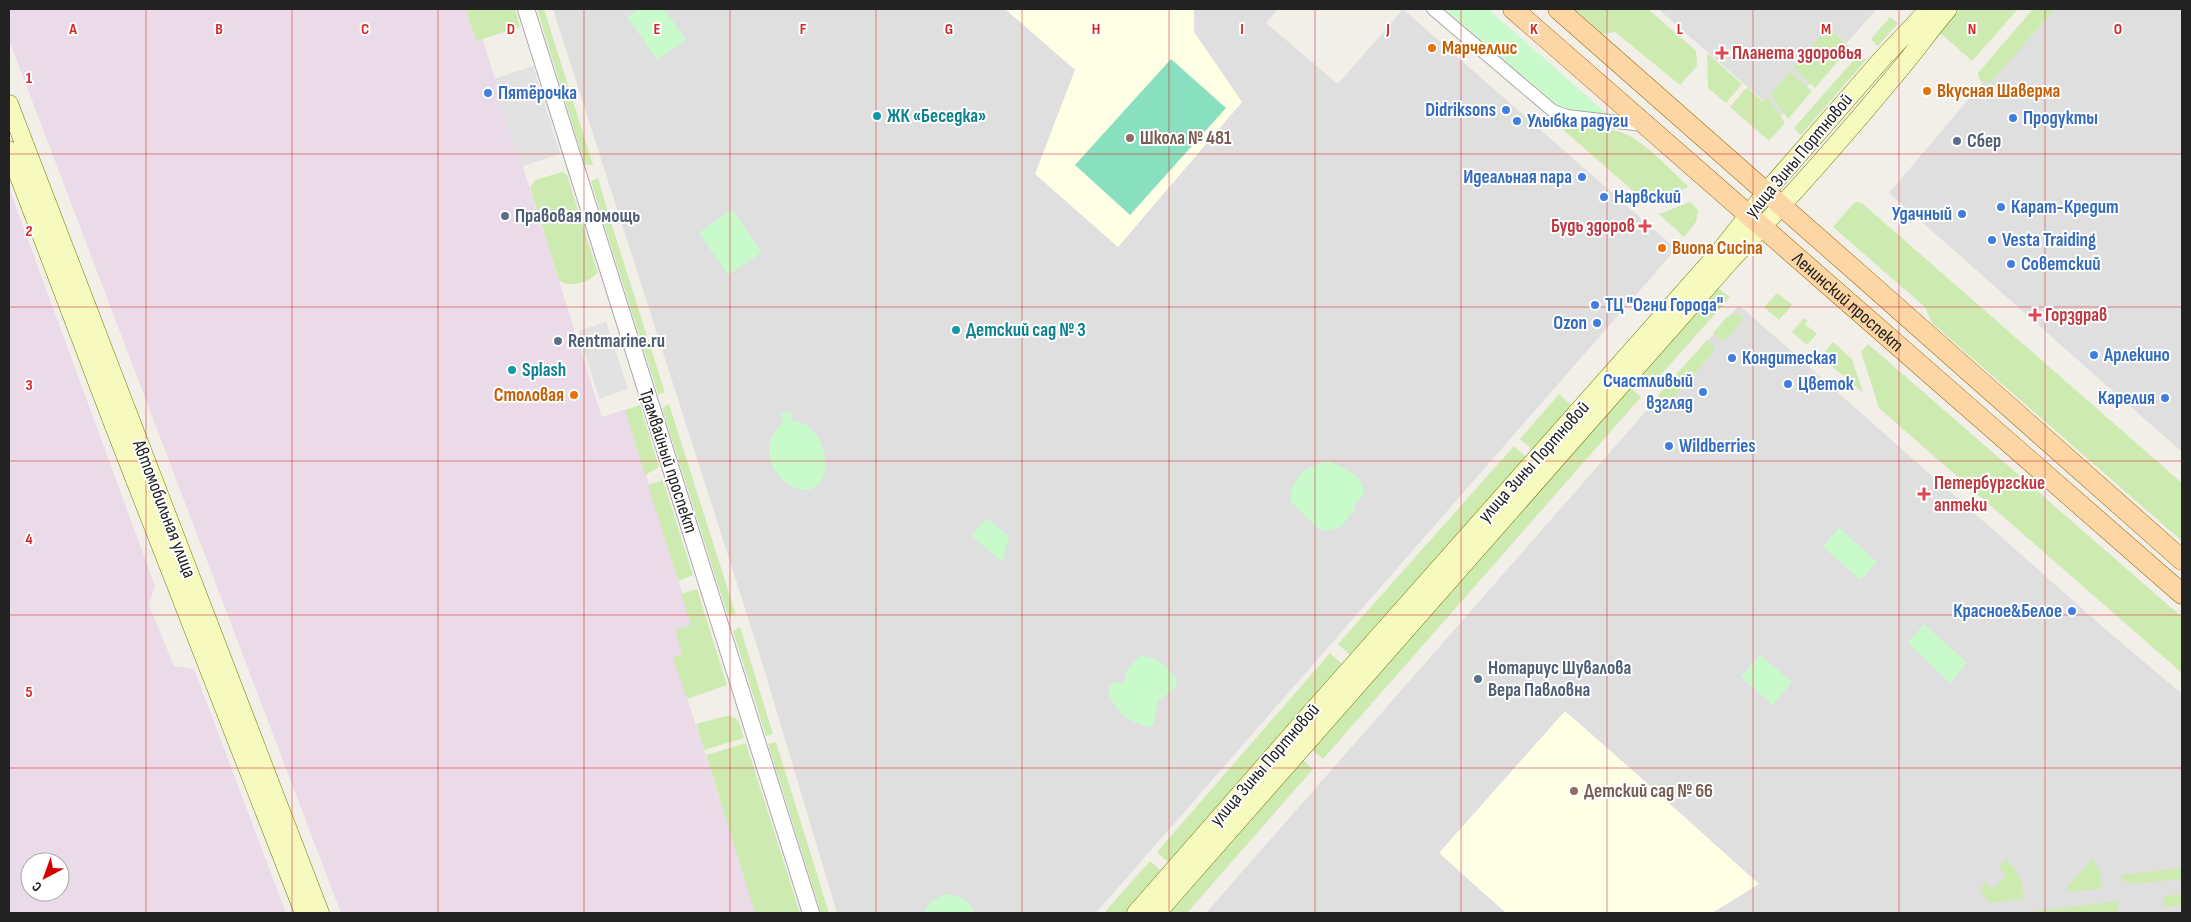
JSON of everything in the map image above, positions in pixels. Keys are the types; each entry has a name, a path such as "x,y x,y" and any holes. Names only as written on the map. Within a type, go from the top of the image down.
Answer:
{"main road":[{"name":"Ленинский проспект","path":"1513,9 2182,594"},
{"name":"Ленинский проспект","path":"1558,9 1783,205 1923,332 2182,560"},
{"name":"улица Зины Портновой","path":"1156,913 1731,260 1756,221 1767,191 1882,58 1929,9"},
{"name":"улица Зины Портновой","path":"1136,913 1721,250 1756,221 1783,205 1892,80 1923,37 1948,9"},
{"name":"Автомобильная улица","path":"9,104 320,913"},
{"name":"Автомобильная улица","path":"9,150 114,426 304,913"}],"street":[{"name":"Трамвайный проспект","path":"526,9 810,913"},
{"path":"1433,9 1553,111 1567,116 1646,125"}],"shaded area":[{"path":"9,9 473,9 602,417 626,409 692,625 684,654 674,657 756,913 341,913 9,40"},
{"path":"553,9 1278,9 1266,23 1338,84 1403,9 1676,249 1096,913 837,913 758,649"},
{"name":"Школа № 481","path":"1005,9 1194,9 1194,32 1242,102 1118,247 1035,174 1075,70"},
{"path":"1658,9 1877,9 1781,116"},
{"path":"2045,9 2182,9 2182,452 1889,193"},
{"path":"533,66 560,154 520,167 493,79"},
{"path":"9,188 155,586 149,605 174,666 194,669 286,913 9,913"},
{"path":"1739,305 2103,627 2182,694 2182,913 1206,913"},
{"path":"606,322 628,389 599,399 578,331"},
{"name":"Детский сад № 66","path":"1565,711 1759,884 1712,913 1506,913 1439,853"}],"green space":[{"path":"466,9 515,9 520,27 476,41"},
{"path":"537,9 544,9 593,165 585,165"},
{"path":"640,9 664,9 686,40 657,60 627,17"},
{"path":"1445,9 1488,9 1605,114 1602,116 1569,110 1557,105"},
{"path":"1575,9 1648,9 1696,51 1697,66 1680,85 1615,32 1603,34"},
{"path":"1960,9 2018,9 1972,61 1939,32"},
{"path":"2033,9 2055,9 1990,83 1980,81 1978,73"},
{"path":"1890,17 1898,23 1878,46 1871,39"},
{"path":"1828,28 1850,47 1815,88 1793,68"},
{"path":"1707,53 1742,84 1726,103 1708,88"},
{"path":"1859,54 1866,60 1801,135 1794,128"},
{"path":"1171,59 1226,108 1130,215 1075,165"},
{"path":"1790,72 1812,91 1788,119 1771,94"},
{"path":"1747,87 1763,102 1768,97 1785,123 1769,141 1730,107"},
{"path":"1566,126 1607,129 1629,136 1648,148 1689,187 1647,203 1562,129"},
{"path":"562,172 567,175 597,270 597,273 590,279 574,284 563,283 559,280 530,188 535,180"},
{"path":"598,178 609,215 602,218 591,181"},
{"path":"1690,202 1698,210 1696,222 1684,237 1659,214"},
{"path":"1854,203 1863,204 2182,483 2182,541 1932,323 1925,307 1833,227"},
{"path":"732,209 762,252 728,275 699,233"},
{"path":"611,222 665,393 658,394 604,224"},
{"path":"1718,288 1730,297 1651,386 1640,376"},
{"path":"1777,293 1792,305 1779,320 1764,307"},
{"path":"1739,314 1744,318 1727,339 1720,340 1713,333 1727,317"},
{"path":"1804,318 1808,321 1805,324 1817,334 1807,345 1792,332"},
{"path":"1707,340 1714,346 1714,352 1668,404 1658,395"},
{"path":"1833,342 1852,359 1863,393 1821,357"},
{"path":"1868,344 2182,617 2182,673 1879,408 1861,352"},
{"path":"1630,387 1641,397 1323,759 1311,749"},
{"path":"1559,394 1572,406 1533,450 1520,439"},
{"path":"669,404 736,615 728,616 662,408"},
{"path":"640,405 659,467 645,475 625,410"},
{"path":"791,412 793,421 804,424 819,439 824,452 825,470 818,484 807,490 795,488 783,480 774,468 769,454 771,438 783,423 781,413"},
{"path":"1514,446 1526,457 1351,656 1338,644"},
{"path":"1326,461 1338,465 1357,477 1363,487 1364,495 1356,503 1354,510 1341,527 1325,531 1316,527 1290,501 1294,485 1301,474"},
{"path":"663,480 693,575 678,581 648,485"},
{"path":"987,518 1009,537 1002,562 971,535"},
{"path":"1839,528 1877,562 1861,580 1823,547"},
{"path":"697,589 727,685 687,699 673,657 682,654 675,630 691,625 681,594"},
{"path":"1924,624 1967,663 1950,683 1908,643"},
{"path":"740,627 773,734 766,736 733,631"},
{"path":"1330,653 1343,665 1170,864 1157,852"},
{"path":"1760,655 1792,682 1773,705 1741,677"},
{"path":"1140,656 1157,660 1177,679 1175,688 1158,701 1153,724 1149,727 1134,722 1124,715 1108,693 1110,686 1115,682 1122,684 1126,678 1127,670"},
{"path":"731,716 737,720 744,738 704,750 696,724"},
{"path":"776,742 829,913 821,913 768,744"},
{"path":"746,743 800,913 755,913 706,755"},
{"path":"1303,760 1313,769 1187,913 1169,913"},
{"path":"2006,859 2020,877 2024,899 1989,903 1980,889 1985,882 1993,889 2006,875 1999,867"},
{"path":"2092,859 2100,873 2100,889 2066,892 2065,890"},
{"path":"1150,861 1163,872 1126,913 1104,913"},
{"path":"2182,868 2182,879 2131,884 2119,875"},
{"path":"946,894 964,899 973,908 975,913 924,913 931,901"},
{"path":"2182,894 2182,905 2164,907 2163,896"},
{"path":"2118,901 2119,911 2100,913 2019,913"}],"place":[{"name":"Марчеллис","path":"1432,48"},
{"name":"Планета здоровья","path":"1722,53"},
{"name":"Вкусная Шаверма","path":"1927,91"},
{"name":"Пятёрочка","path":"488,93"},
{"name":"Didriksons","path":"1506,110"},
{"name":"ЖК «Беседка»","path":"877,116"},
{"name":"Продукты","path":"2013,118"},
{"name":"Улыбка радуги","path":"1517,121"},
{"name":"Школа № 481","path":"1130,138"},
{"name":"Сбер","path":"1957,141"},
{"name":"Идеальная пара","path":"1582,177"},
{"name":"Нарвский","path":"1604,197"},
{"name":"Карат-Кредит","path":"2001,207"},
{"name":"Удачный","path":"1962,214"},
{"name":"Правовая помощь","path":"505,216"},
{"name":"Будь здоров","path":"1645,226"},
{"name":"Vesta Traiding","path":"1992,240"},
{"name":"Buona Cucina","path":"1662,248"},
{"name":"Советский","path":"2011,264"},
{"name":"ТЦ \"Огни Города\"","path":"1595,305"},
{"name":"Горздрав","path":"2035,315"},
{"name":"Ozon","path":"1597,323"},
{"name":"Детский сад № 3","path":"956,330"},
{"name":"Rentmarine.ru","path":"558,341"},
{"name":"Арлекино","path":"2094,355"},
{"name":"Кондитеская","path":"1732,358"},
{"name":"Splash","path":"512,370"},
{"name":"Цветок","path":"1788,384"},
{"name":"Счастливый взгляд","path":"1703,392"},
{"name":"Столовая","path":"574,395"},
{"name":"Карелия","path":"2165,398"},
{"name":"Wildberries","path":"1669,446"},
{"name":"Петербургские аптеки","path":"1924,494"},
{"name":"Красное&Белое","path":"2072,611"},
{"name":"Нотариус Шувалова Вера Павловна","path":"1478,679"},
{"name":"Детский сад № 66","path":"1574,791"}]}
